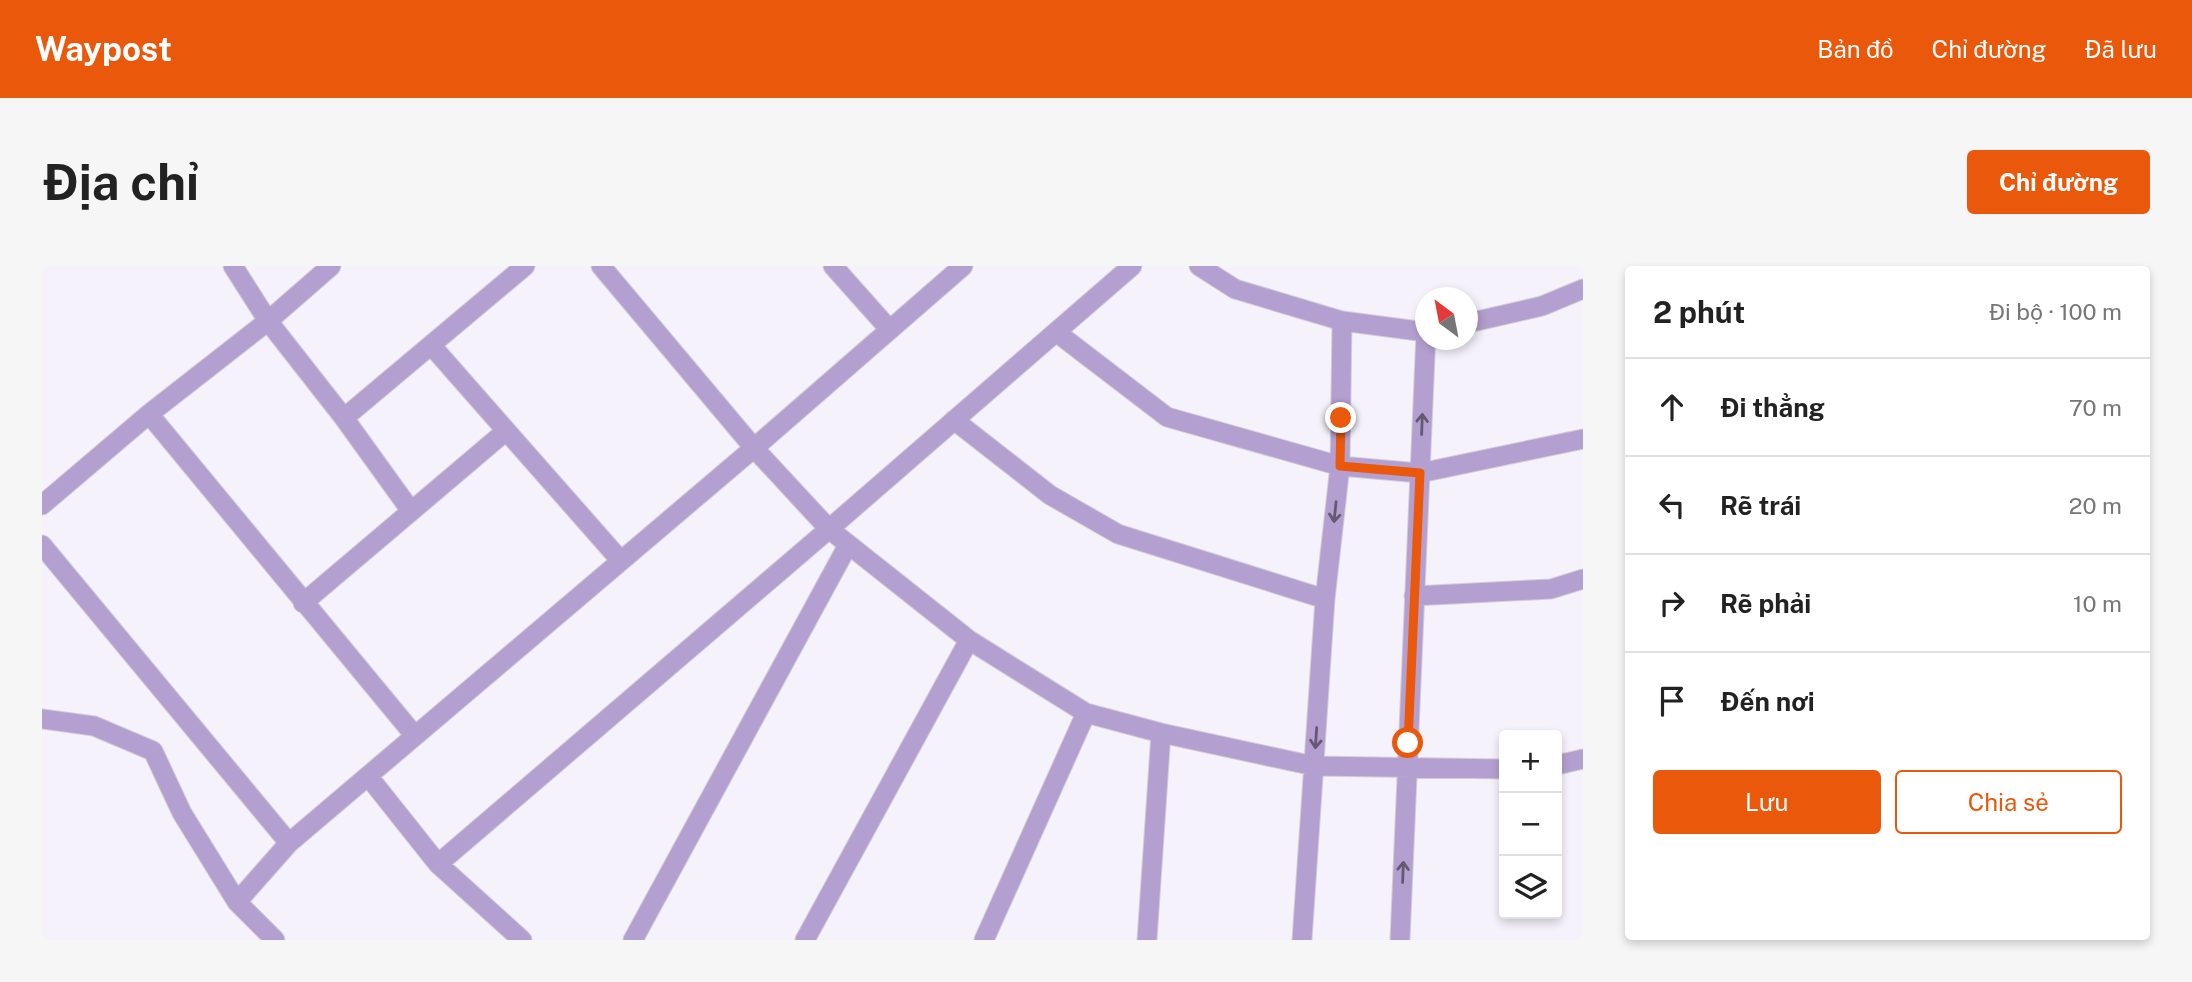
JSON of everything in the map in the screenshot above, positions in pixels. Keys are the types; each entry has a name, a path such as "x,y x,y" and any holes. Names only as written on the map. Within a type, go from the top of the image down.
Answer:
{"street":[{"path":"233,266 268,321 344,418 411,511"},
{"path":"42,505 149,414 268,321 331,266"},
{"path":"344,418 525,266"},
{"path":"601,266 754,448 829,529 969,640 1086,713 1161,733 1314,766 1499,769"},
{"path":"833,266 890,330"},
{"path":"237,902 289,843 754,448 963,266"},
{"path":"438,864 1132,266"},
{"path":"1199,266 1236,289 1342,321 1415,331"},
{"path":"1478,321 1542,306 1583,289"},
{"path":"1302,940 1325,599 1340,466 1342,321"},
{"path":"1056,332 1167,417 1340,466 1420,473 1583,439"},
{"path":"431,345 621,561"},
{"path":"1400,940 1425,350"},
{"path":"149,414 415,736"},
{"path":"954,421 1050,495 1118,534 1325,599"},
{"path":"303,603 506,430"},
{"path":"42,545 289,843"},
{"path":"633,940 848,545"},
{"path":"1414,596 1551,589 1583,579"},
{"path":"806,940 969,640"},
{"path":"984,940 1086,713"},
{"path":"42,719 94,726 153,751 182,813 237,902 275,940"},
{"path":"1147,940 1161,733"},
{"path":"1562,764 1583,759"},
{"path":"368,776 438,864 522,940"}],"route":[{"path":"1341,418 1340,466 1420,473 1408,743"}]}
